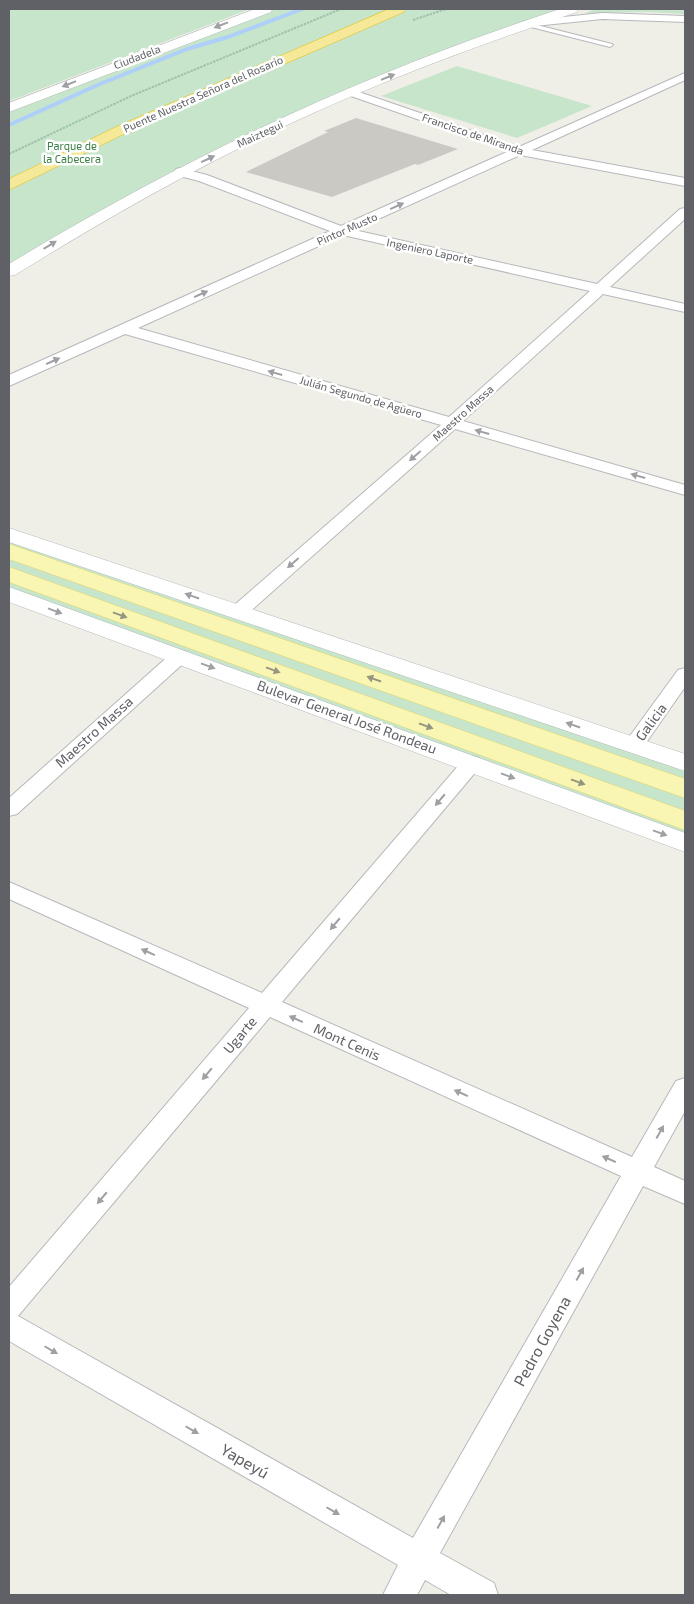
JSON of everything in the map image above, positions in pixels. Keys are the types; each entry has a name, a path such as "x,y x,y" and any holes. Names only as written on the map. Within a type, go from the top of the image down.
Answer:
{"highway":[{"name":"Puente Nuestra Señora del Rosario","path":"9,174 103,128 378,9"},
{"name":"Puente Nuestra Señora del Rosario","path":"9,185 121,130 399,9"}],"main road":[{"name":"Ciudadela","path":"9,108 106,69 266,9"},
{"name":"Maiztegui","path":"9,271 90,222 180,172 352,93 525,24 572,9"},
{"path":"9,535 685,763"},
{"path":"9,551 685,790"},
{"name":"Bulevar General José Rondeau","path":"9,574 685,821"},
{"name":"Bulevar General José Rondeau","path":"9,594 685,843"}],"street":[{"name":"Maiztegui","path":"525,24 602,16 685,19"},
{"name":"Pintor Musto","path":"9,381 684,78"},
{"name":"Francisco de Miranda","path":"352,93 520,151 685,182"},
{"name":"Ingeniero Laporte","path":"180,172 203,178 341,231 685,308"},
{"name":"Maestro Massa","path":"238,612 452,423 685,212"},
{"name":"Julián Segundo de Agüero","path":"124,330 685,490"},
{"name":"Maestro Massa","path":"9,809 180,656"},
{"name":"Galicia","path":"634,745 685,674"},
{"name":"Ugarte","path":"9,1307 472,763"},
{"name":"Mont Cenis","path":"9,890 685,1193"},
{"name":"Pedro Goyena","path":"400,1595 685,1088"},
{"name":"Yapeyú","path":"9,1326 482,1595"}],"lane":[{"path":"525,24 610,45"}],"path":[{"path":"9,154 112,106 341,9"},
{"path":"414,20 446,9"}],"green space":[{"path":"9,9 250,9 9,101"},
{"name":"Parque de la Cabecera","path":"266,9 572,9 525,24 297,117 35,254 9,271 9,108"},
{"path":"596,9 685,9 685,14 648,12 585,13"},
{"path":"457,66 592,106 517,138 381,96"},
{"path":"9,535 685,763 685,843 9,594"}],"building":[{"path":"356,118 458,149 332,197 246,172 328,132 324,131"}],"waterway":[{"path":"9,125 100,84 187,49 228,37 302,9"}]}
